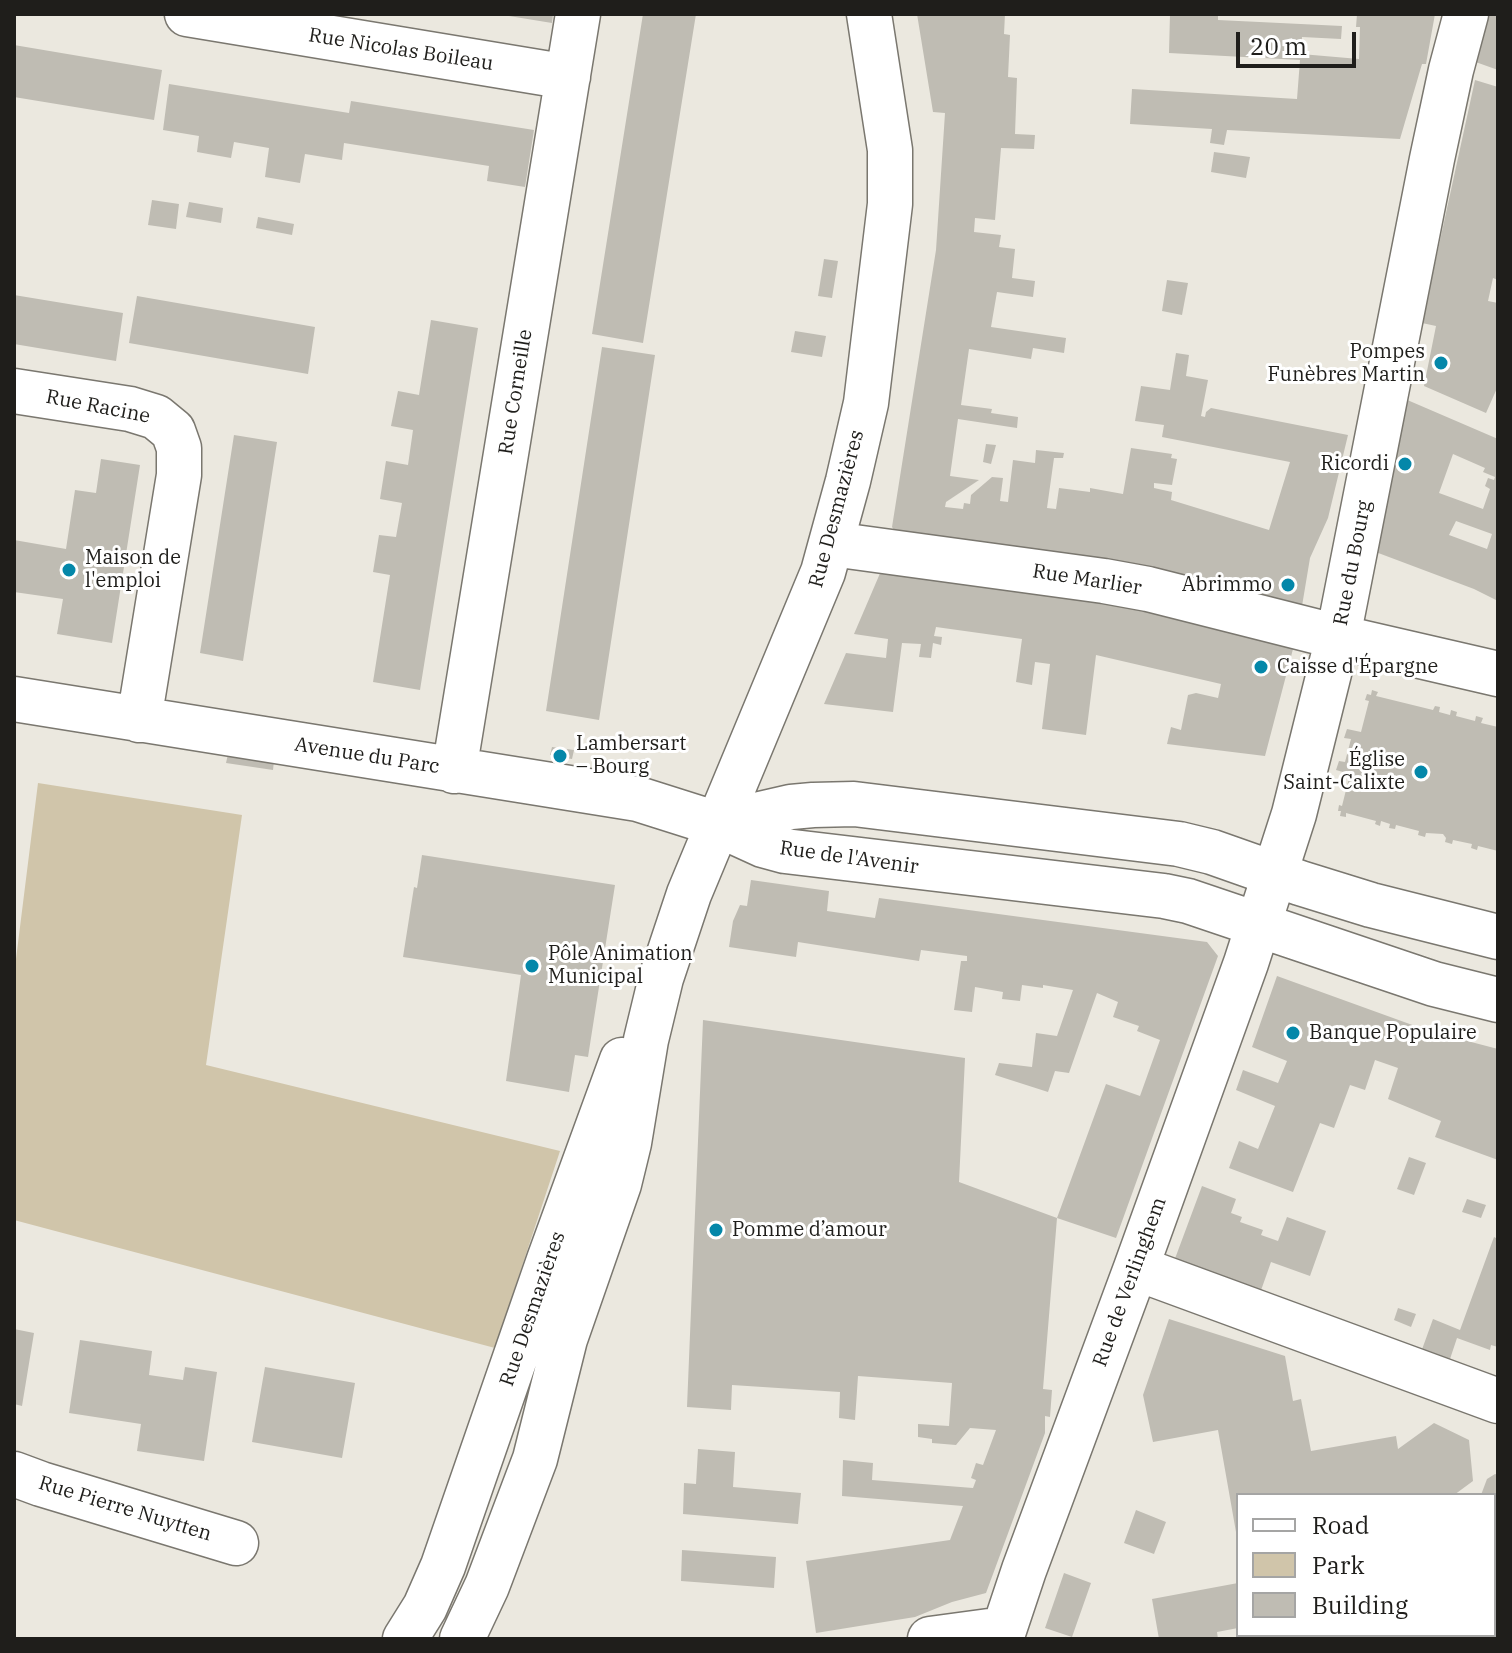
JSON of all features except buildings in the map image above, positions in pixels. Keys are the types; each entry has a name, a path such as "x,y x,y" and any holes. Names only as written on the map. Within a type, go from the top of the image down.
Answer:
{"street":[{"name":"Rue Nicolas Boileau","path":"187,14 568,77"},
{"name":"Rue Corneille","path":"454,771 578,14"},
{"name":"Rue Desmazières","path":"469,1637 535,1459 565,1339 619,1184 661,978 689,894 814,595 832,544 866,403 890,204 890,150 869,14"},
{"name":"Rue du Bourg","path":"1258,925 1298,797 1338,637 1432,159 1466,14"},
{"name":"Rue Racine","path":"14,391 130,409 156,417 173,431 179,448 179,475 139,720"},
{"name":"Rue Marlier","path":"832,544 1148,589 1498,674"},
{"name":"Avenue du Parc","path":"14,699 638,799 717,824"},
{"name":"Rue de l'Avenir","path":"717,824 791,807 854,804 1194,847 1274,874"},
{"name":"Rue de l'Avenir","path":"717,824 763,845 785,851 1164,896 1204,905 1258,925"},
{"path":"1274,874 1371,905 1498,937"},
{"path":"1258,925 1434,984 1498,1000"},
{"name":"Rue de Verlinghem","path":"1002,1634 1258,925"},
{"name":"Rue Desmazières","path":"415,1623 443,1566 605,1104 626,1049 661,978"},
{"path":"1136,1268 1498,1401"},
{"name":"Rue Pierre Nuytten","path":"14,1474 236,1543"},
{"path":"415,1623 469,1637"},
{"path":"930,1639 1002,1634"}],"green space":[{"path":"38,783 242,815 206,1065 560,1151 495,1348 14,1220 14,975"}],"place":[{"name":"Pompes Funèbres Martin","path":"1441,363"},
{"name":"Ricordi","path":"1405,464"},
{"name":"Maison de l'emploi","path":"69,570"},
{"name":"Abrimmo","path":"1288,585"},
{"name":"Caisse d'Épargne","path":"1261,667"},
{"name":"Lambersart – Bourg","path":"560,756"},
{"name":"Église Saint-Calixte","path":"1421,772"},
{"name":"Pôle Animation Municipal","path":"532,966"},
{"name":"Banque Populaire","path":"1293,1033"},
{"name":"Pomme d’amour","path":"716,1230"}]}
